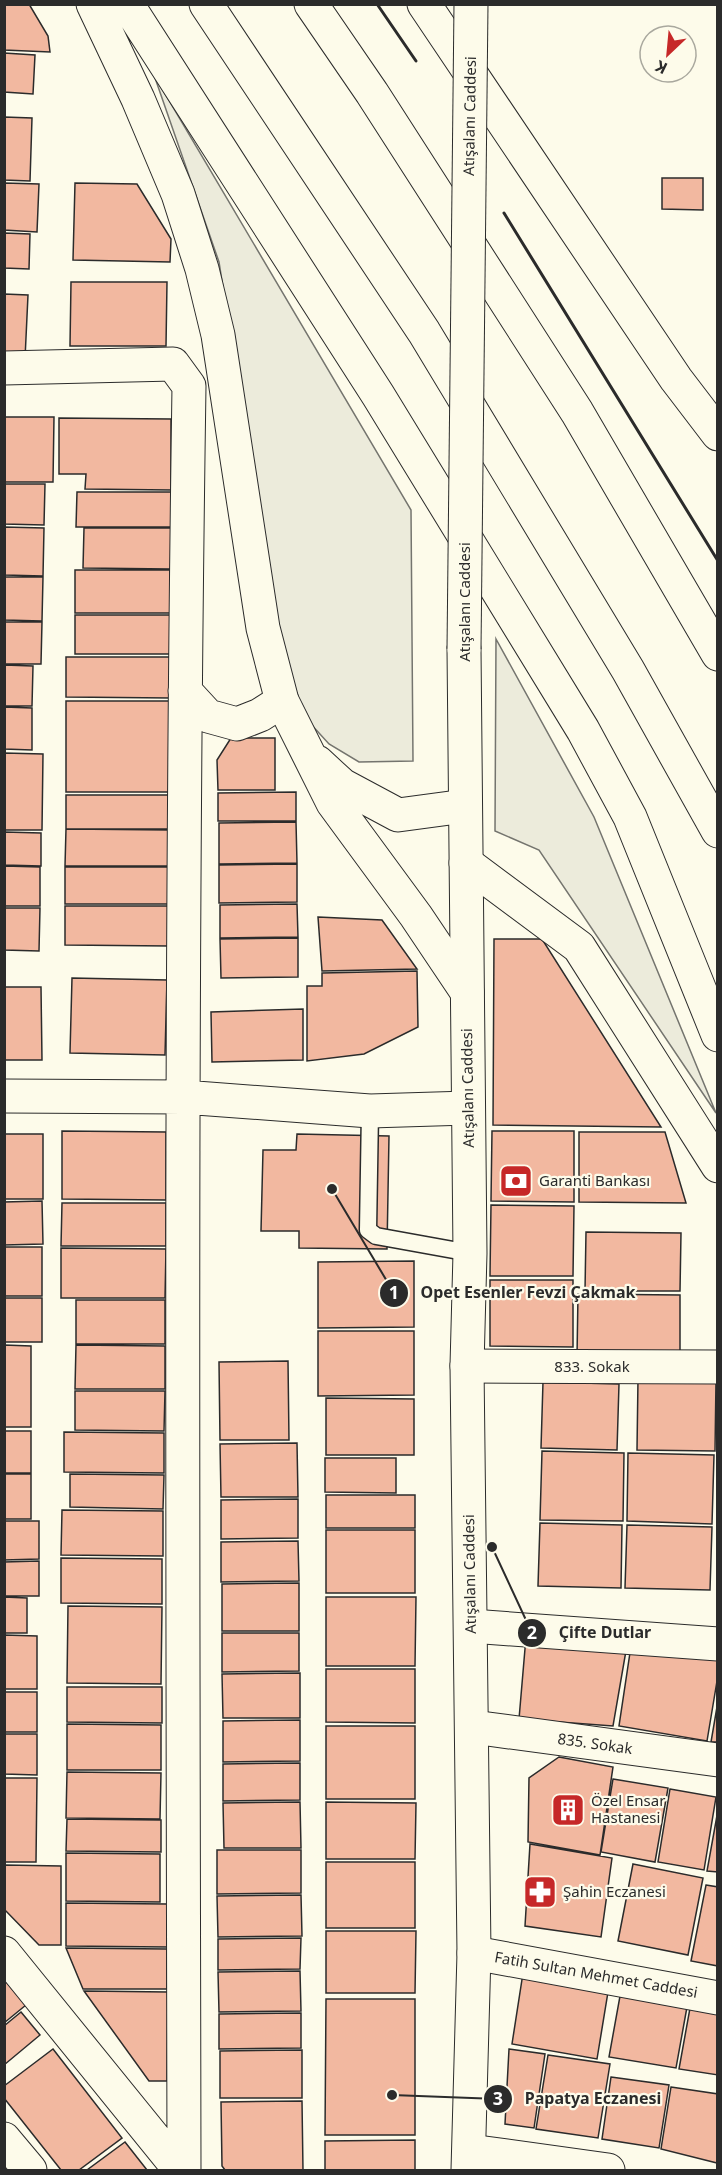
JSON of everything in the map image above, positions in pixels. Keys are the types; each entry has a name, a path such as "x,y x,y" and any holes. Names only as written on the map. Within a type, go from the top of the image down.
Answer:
{"main road":[{"path":"93,4 138,99 178,194 202,269 218,335 263,628 282,701 333,803 416,916 467,992"},
{"path":"127,4 378,395 583,730 630,817 717,1035"},
{"path":"206,4 424,332 628,670 717,831"},
{"path":"311,4 372,93 577,412 717,654"},
{"path":"424,4 676,379 717,434"},
{"name":"Atışalanı Caddesi","path":"469,2161 474,1953 467,1366 470,1253 464,649 471,4"},
{"path":"4,368 173,364 189,386 183,1097 182,2170"},
{"path":"626,495 717,620"},
{"path":"185,691 208,716 237,724 260,715 282,701"},
{"path":"309,755 342,785 398,815 465,806"},
{"path":"466,863 579,947 717,1166"},
{"path":"4,1096 183,1097 370,1111 468,1108"},
{"name":"833. Sokak","path":"467,1366 717,1367"},
{"path":"471,1626 717,1644"},
{"name":"835. Sokak","path":"473,1727 717,1760"},
{"path":"4,1953 182,2170"},
{"name":"Fatih Sultan Mehmet Caddesi","path":"474,1953 717,1998"},
{"path":"4,2139 30,2170"},
{"path":"469,2161 608,2170"}],"lane":[{"path":"370,1111 368,1230 376,1236 470,1253"}],"shaded area":[{"path":"154,75 411,510 413,761 359,762 329,744 299,711 280,647 219,262"},
{"path":"496,639 594,817 716,1113 539,850 495,831"}],"building":[{"path":"4,4 29,4 48,36 50,52 4,50"},
{"path":"4,53 35,55 33,94 4,92"},
{"path":"4,117 32,118 30,181 4,180"},
{"path":"662,178 703,178 703,210 662,209"},
{"path":"4,183 39,184 37,232 4,230"},
{"path":"75,183 137,184 171,239 170,262 73,260"},
{"path":"4,233 30,234 29,269 4,268"},
{"path":"71,282 167,282 166,346 70,346"},
{"path":"4,294 28,295 25,359 4,358"},
{"path":"4,417 54,417 53,482 4,482"},
{"path":"59,418 171,419 171,490 85,489 86,474 59,474"},
{"path":"4,484 45,484 44,525 4,524"},
{"path":"77,492 171,492 171,527 76,527"},
{"path":"4,527 44,528 43,576 4,575"},
{"path":"84,528 171,528 171,569 83,568"},
{"path":"75,570 170,570 170,613 75,613"},
{"path":"4,577 43,577 42,621 4,620"},
{"path":"75,615 170,615 170,654 75,654"},
{"path":"4,622 42,622 41,664 4,664"},
{"path":"66,657 170,657 170,698 66,697"},
{"path":"4,665 33,666 32,706 4,706"},
{"path":"66,701 170,701 170,792 66,792"},
{"path":"4,707 32,708 32,750 4,749"},
{"path":"231,738 275,738 275,790 218,790 217,760"},
{"path":"4,753 43,754 42,830 4,830"},
{"path":"296,792 296,821 218,821 218,793"},
{"path":"66,795 169,795 169,829 66,829"},
{"path":"296,822 297,863 219,864 219,823"},
{"path":"66,829 169,830 169,866 65,866"},
{"path":"4,832 41,833 41,866 4,865"},
{"path":"297,864 297,902 219,903 219,865"},
{"path":"4,866 40,867 40,906 4,906"},
{"path":"65,867 169,867 169,904 65,904"},
{"path":"297,904 298,937 220,938 220,905"},
{"path":"65,906 169,906 169,946 65,945"},
{"path":"4,908 40,908 39,951 4,950"},
{"path":"318,917 382,920 417,969 322,971"},
{"path":"298,938 298,977 221,978 220,939"},
{"path":"494,939 542,939 661,1127 493,1125"},
{"path":"417,971 418,1027 364,1054 307,1061 307,986 322,986 322,973"},
{"path":"72,978 167,980 165,1055 70,1053"},
{"path":"4,987 41,987 42,1060 4,1060"},
{"path":"303,1009 303,1060 212,1062 211,1012"},
{"path":"62,1131 166,1132 166,1200 62,1199"},
{"path":"492,1131 574,1131 574,1202 491,1201"},
{"path":"579,1132 665,1132 686,1203 579,1202"},
{"path":"4,1134 43,1134 43,1199 4,1199"},
{"path":"297,1134 389,1136 387,1249 299,1248 299,1231 261,1231 263,1150 296,1150"},
{"path":"42,1201 43,1244 4,1245 4,1202"},
{"path":"62,1203 166,1203 166,1246 61,1246"},
{"path":"491,1205 574,1206 573,1276 490,1276"},
{"path":"586,1232 681,1233 680,1291 585,1291"},
{"path":"4,1247 42,1247 42,1296 4,1296"},
{"path":"61,1248 166,1249 165,1298 61,1298"},
{"path":"414,1261 414,1327 318,1328 318,1262"},
{"path":"490,1280 573,1280 573,1347 490,1346"},
{"path":"578,1294 680,1295 680,1358 577,1357"},
{"path":"4,1298 42,1298 42,1342 4,1342"},
{"path":"76,1300 165,1300 165,1344 76,1344"},
{"path":"318,1331 414,1331 414,1395 318,1396"},
{"path":"4,1345 31,1346 31,1427 4,1427"},
{"path":"76,1345 165,1346 165,1389 75,1389"},
{"path":"288,1361 289,1440 220,1440 219,1362"},
{"path":"638,1379 716,1380 715,1451 637,1450"},
{"path":"543,1382 619,1384 617,1450 541,1448"},
{"path":"75,1391 165,1391 164,1431 75,1430"},
{"path":"326,1398 414,1399 414,1455 326,1455"},
{"path":"4,1431 31,1431 31,1473 4,1473"},
{"path":"64,1432 164,1433 164,1473 64,1472"},
{"path":"297,1443 298,1497 221,1497 220,1444"},
{"path":"542,1451 624,1453 623,1521 540,1520"},
{"path":"628,1453 714,1455 712,1524 627,1521"},
{"path":"325,1458 396,1458 396,1493 325,1492"},
{"path":"4,1474 31,1474 31,1519 4,1519"},
{"path":"70,1474 164,1475 163,1509 70,1507"},
{"path":"326,1495 415,1495 415,1528 326,1528"},
{"path":"298,1499 298,1538 221,1539 221,1500"},
{"path":"62,1510 163,1511 163,1556 61,1555"},
{"path":"4,1521 39,1521 39,1559 4,1560"},
{"path":"540,1523 622,1525 621,1588 538,1586"},
{"path":"627,1525 712,1527 710,1590 625,1588"},
{"path":"326,1530 415,1530 415,1593 326,1593"},
{"path":"298,1541 299,1581 221,1582 221,1542"},
{"path":"61,1558 162,1559 162,1604 61,1603"},
{"path":"39,1561 39,1596 4,1596 4,1562"},
{"path":"299,1583 299,1631 222,1631 222,1584"},
{"path":"4,1597 27,1598 27,1633 4,1633"},
{"path":"326,1597 416,1597 415,1666 326,1666"},
{"path":"68,1606 162,1607 161,1684 67,1683"},
{"path":"222,1633 299,1633 299,1671 222,1672"},
{"path":"4,1635 37,1636 37,1689 4,1689"},
{"path":"526,1637 627,1645 613,1726 519,1719"},
{"path":"631,1646 718,1654 718,1675 707,1741 619,1726"},
{"path":"326,1669 415,1669 415,1723 326,1722"},
{"path":"300,1673 300,1718 223,1718 222,1674"},
{"path":"67,1687 162,1687 162,1723 67,1722"},
{"path":"4,1692 37,1692 37,1732 4,1732"},
{"path":"718,1701 718,1742 711,1742"},
{"path":"300,1720 300,1761 223,1762 223,1721"},
{"path":"67,1724 161,1725 161,1770 67,1770"},
{"path":"326,1726 415,1726 415,1799 326,1799"},
{"path":"4,1734 37,1734 37,1775 4,1774"},
{"name":"Özel Ensar Hastanesi","path":"559,1757 613,1767 600,1855 528,1842 529,1778"},
{"path":"300,1763 300,1800 223,1801 223,1764"},
{"path":"67,1772 161,1773 160,1819 66,1818"},
{"path":"4,1778 37,1778 36,1862 4,1862"},
{"path":"613,1779 668,1788 655,1862 601,1852"},
{"path":"670,1789 716,1797 704,1870 658,1862"},
{"path":"300,1802 301,1848 224,1848 223,1803"},
{"path":"326,1802 416,1803 415,1859 326,1859"},
{"path":"718,1810 718,1872 707,1871"},
{"path":"67,1819 161,1820 161,1852 66,1851"},
{"path":"530,1844 612,1858 601,1937 525,1926"},
{"path":"217,1850 301,1850 301,1893 217,1894"},
{"path":"66,1853 160,1854 160,1902 66,1901"},
{"path":"326,1862 415,1862 415,1928 326,1928"},
{"path":"633,1864 703,1878 688,1955 618,1941"},
{"path":"4,1865 61,1866 61,1945 39,1945 4,1909"},
{"path":"706,1885 718,1887 718,1966 691,1961"},
{"path":"301,1895 302,1936 218,1937 217,1896"},
{"path":"66,1903 167,1904 167,1947 66,1946"},
{"path":"326,1931 416,1931 415,1993 326,1993"},
{"path":"301,1938 300,1969 218,1970 218,1939"},
{"path":"66,1948 167,1949 167,1989 83,1989"},
{"path":"300,1971 301,2011 219,2012 218,1972"},
{"path":"523,1973 609,1986 597,2059 512,2044"},
{"path":"4,1979 26,2005 4,2023"},
{"path":"84,1991 168,1992 167,2081 149,2081"},
{"path":"620,1996 687,2007 676,2068 609,2057"},
{"path":"326,1999 415,1999 415,2135 325,2135"},
{"path":"690,2008 718,2013 718,2075 679,2069"},
{"path":"21,2012 40,2035 4,2065 4,2026"},
{"path":"301,2013 301,2048 219,2049 219,2014"},
{"path":"53,2049 122,2138 79,2170 61,2170 4,2098 4,2086"},
{"path":"509,2049 545,2054 534,2128 505,2124"},
{"path":"302,2050 302,2098 220,2098 220,2051"},
{"path":"548,2055 610,2064 598,2138 536,2129"},
{"path":"611,2077 669,2085 659,2148 602,2139"},
{"path":"671,2087 718,2094 717,2163 661,2149"},
{"path":"302,2101 303,2170 225,2170 222,2166 221,2102"},
{"path":"415,2140 415,2170 325,2170 325,2141"},
{"path":"125,2142 147,2170 87,2170"}],"wall":[{"path":"377,4 416,61"},
{"path":"504,213 718,561"}],"place":[{"name":"Garanti Bankası","path":"516,1181"},
{"name":"Opet Esenler Fevzi Çakmak","path":"332,1189"},
{"name":"Çifte Dutlar","path":"492,1547"},
{"name":"Özel Ensar Hastanesi","path":"568,1810"},
{"name":"Şahin Eczanesi","path":"540,1892"},
{"name":"Papatya Eczanesi","path":"392,2095"}]}
